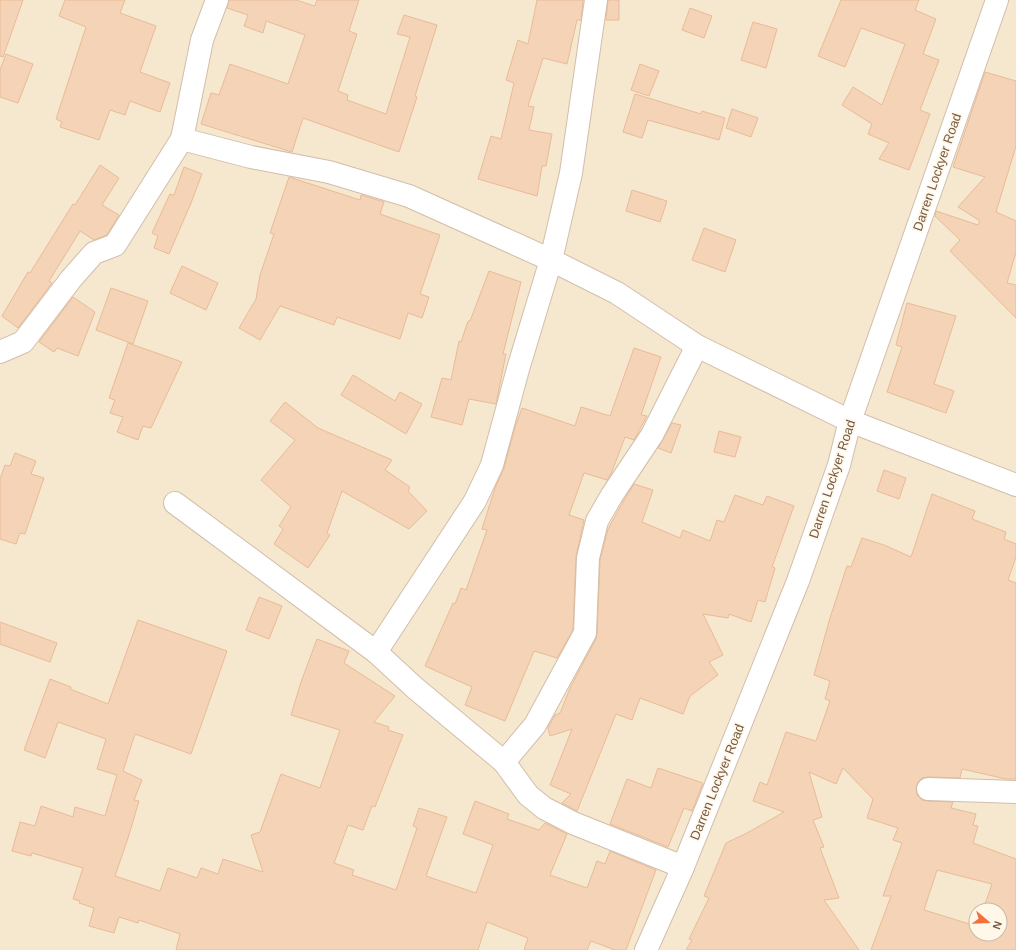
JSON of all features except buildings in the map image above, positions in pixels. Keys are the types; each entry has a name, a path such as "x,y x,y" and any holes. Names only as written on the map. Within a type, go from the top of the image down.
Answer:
{"street":[{"path":"0,352 22,342 94,253 115,245 182,138 202,40 217,0"},
{"path":"376,652 474,501 492,465 518,369 551,260 570,173 596,0"},
{"name":"Darren Lockyer Road","path":"646,950 683,867 798,581 839,465 850,421 998,0"},
{"path":"182,138 251,157 328,172 409,196 551,260 617,293 696,346 850,421 1016,485"},
{"path":"504,762 535,725 585,634 588,558 597,521 612,495 652,435 696,346"},
{"path":"175,503 376,652 415,688 504,762 528,795 544,808 574,823 683,867"},
{"path":"928,789 1016,792"}],"shaded area":[{"path":"0,0 1016,0 1016,950 0,950"}]}
